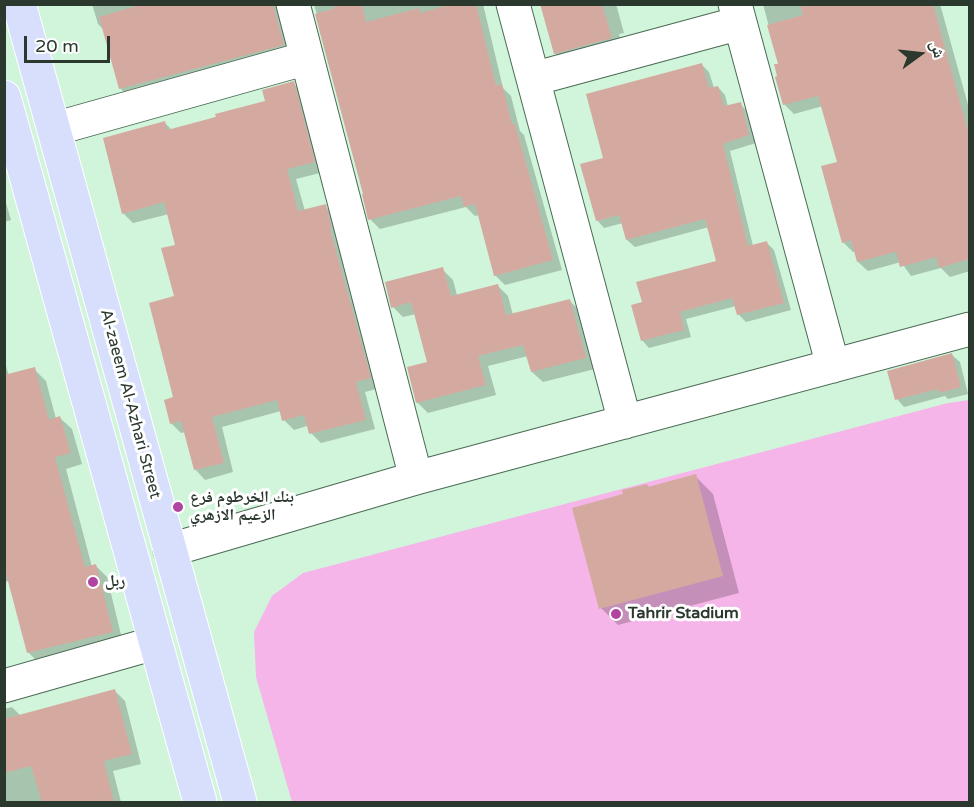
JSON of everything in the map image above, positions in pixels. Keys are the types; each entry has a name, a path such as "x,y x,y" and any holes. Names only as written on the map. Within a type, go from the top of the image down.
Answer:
{"main road":[{"name":"Al-zaeem Al-Azhari Street","path":"20,4 240,802"},
{"path":"4,97 200,802"}],"street":[{"path":"293,4 416,478"},
{"path":"513,4 625,422"},
{"path":"533,79 737,14 833,366"},
{"path":"54,129 307,58"},
{"path":"170,550 416,478 969,329"},
{"path":"4,686 155,643"}],"shaded area":[{"name":"Tahrir Stadium","path":"969,400 969,802 292,802 256,677 254,632 272,596 303,573 948,403"}],"building":[{"path":"143,4 273,4 284,45 119,89 99,17"},
{"path":"334,4 362,4 366,22 419,8 420,13 452,4 476,4 496,86 502,84 553,260 494,276 475,204 464,207 461,196 368,220 315,14 335,8"},
{"path":"540,4 602,4 612,38 554,54"},
{"path":"800,4 933,4 969,135 969,259 939,268 936,257 900,267 896,252 857,262 851,240 842,243 821,166 837,162 818,96 783,105 775,77 777,76 774,64 778,64 767,25 803,15"},
{"path":"702,63 709,88 718,86 724,106 741,102 749,135 723,144 748,246 767,241 784,303 737,315 732,298 680,312 684,330 641,341 631,305 642,302 636,282 716,261 705,219 626,240 619,215 596,221 580,164 603,158 586,94"},
{"path":"294,81 315,162 287,169 298,211 326,204 332,229 330,229 371,378 356,382 366,420 309,434 304,415 282,421 277,400 212,417 224,463 194,470 181,421 170,424 164,400 173,397 149,303 174,296 161,248 175,245 164,202 122,214 103,138 165,121 167,130 216,117 215,114 265,101 262,90"},
{"path":"443,267 451,296 498,284 506,315 570,299 586,358 531,372 523,345 478,356 486,385 416,403 407,367 427,362 411,302 391,308 385,282"},
{"path":"952,353 961,387 939,393 938,389 895,400 887,371"},
{"path":"35,367 49,420 60,416 71,453 55,457 85,567 96,564 113,632 27,653 4,566 4,375"},
{"path":"696,474 723,576 599,609 572,508 623,494 622,490 647,484 648,487"},
{"path":"115,689 132,754 104,761 114,802 42,802 31,766 4,773 4,719"}],"place":[{"name":"بنك الخرطوم فرع الزعيم الازهري","path":"178,507"},
{"name":"ربل","path":"93,582"},
{"name":"Tahrir Stadium","path":"616,614"}]}
